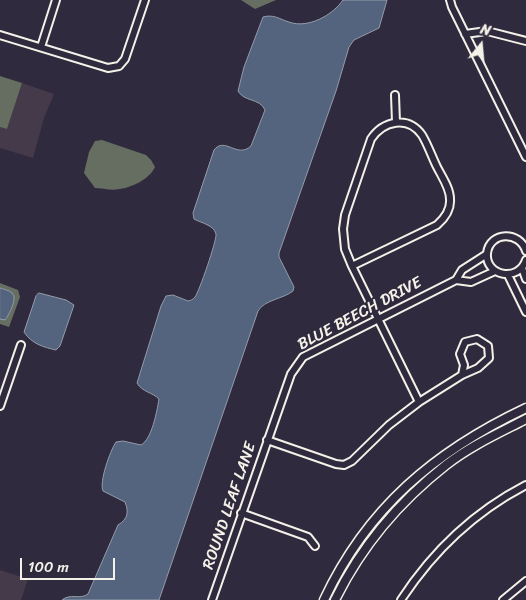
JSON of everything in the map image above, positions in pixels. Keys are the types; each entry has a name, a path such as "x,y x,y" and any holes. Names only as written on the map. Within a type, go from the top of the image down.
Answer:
{"street":[{"path":"42,47 56,0"},
{"path":"0,35 108,68 119,66 125,60 146,0"},
{"path":"450,0 525,153"},
{"path":"465,34 487,31 526,41"},
{"path":"395,95 396,122"},
{"path":"352,266 437,225 447,215 450,208 449,191 423,136 412,126 396,122 383,126 376,132 371,140 345,215 343,228 345,249 352,266 419,402"},
{"name":"BLUE BEECH DRIVE","path":"268,440 291,374 303,356 456,280 462,270 487,254 491,243 502,236 523,239"},
{"path":"523,239 526,251"},
{"path":"487,254 488,260 495,271 508,275 518,272 526,260"},
{"path":"522,268 526,279"},
{"name":"BLUE BEECH DRIVE","path":"456,280 471,282 495,271"},
{"path":"508,275 526,312"},
{"name":"ROUND LEAF LANE","path":"212,600 268,440 336,464 344,465 352,461 389,426 419,402 462,375 478,368 489,358 488,346 477,339 465,342 460,354 464,365 462,375"},
{"path":"0,406 20,346"},
{"path":"0,378 9,381"},
{"path":"324,600 346,561 376,518 395,496 441,456 474,435 526,408"},
{"path":"335,600 379,531 397,510 446,465 479,444 526,419"},
{"path":"401,600 432,557 450,539 477,516 510,493 526,485"},
{"path":"241,513 308,537 316,546"},
{"path":"346,561 355,566"},
{"path":"503,600 526,581"}],"shaded area":[{"path":"22,83 54,94 44,118 33,158 0,148 0,127 7,129"},
{"path":"0,570 28,579 21,600 0,600"}],"green space":[{"path":"241,0 276,0 255,9"},
{"path":"0,76 22,83 7,129 0,127"},
{"path":"102,140 146,155 155,167 153,171 145,179 129,187 113,190 95,188 84,173 89,152 95,141"},
{"path":"0,283 18,290 20,297 9,327 0,324 0,319 7,318 7,290 0,288"}],"water":[{"path":"343,0 387,0 379,28 354,40 349,47 336,91 279,253 279,257 294,287 293,291 265,304 258,311 159,600 62,600 68,597 85,596 88,594 118,525 127,515 125,502 103,491 106,466 116,442 123,441 141,445 148,437 159,399 137,383 161,306 166,296 173,295 188,301 195,297 214,246 215,231 210,226 194,219 193,213 214,150 222,145 241,150 251,146 265,110 263,106 244,97 238,91 244,67 263,17 273,16 296,24 304,24 327,15 339,6"},
{"path":"0,288 14,295 12,306 5,320 0,319"},
{"path":"39,293 66,300 74,305 60,346 56,350 34,342 24,332 36,296"}]}
